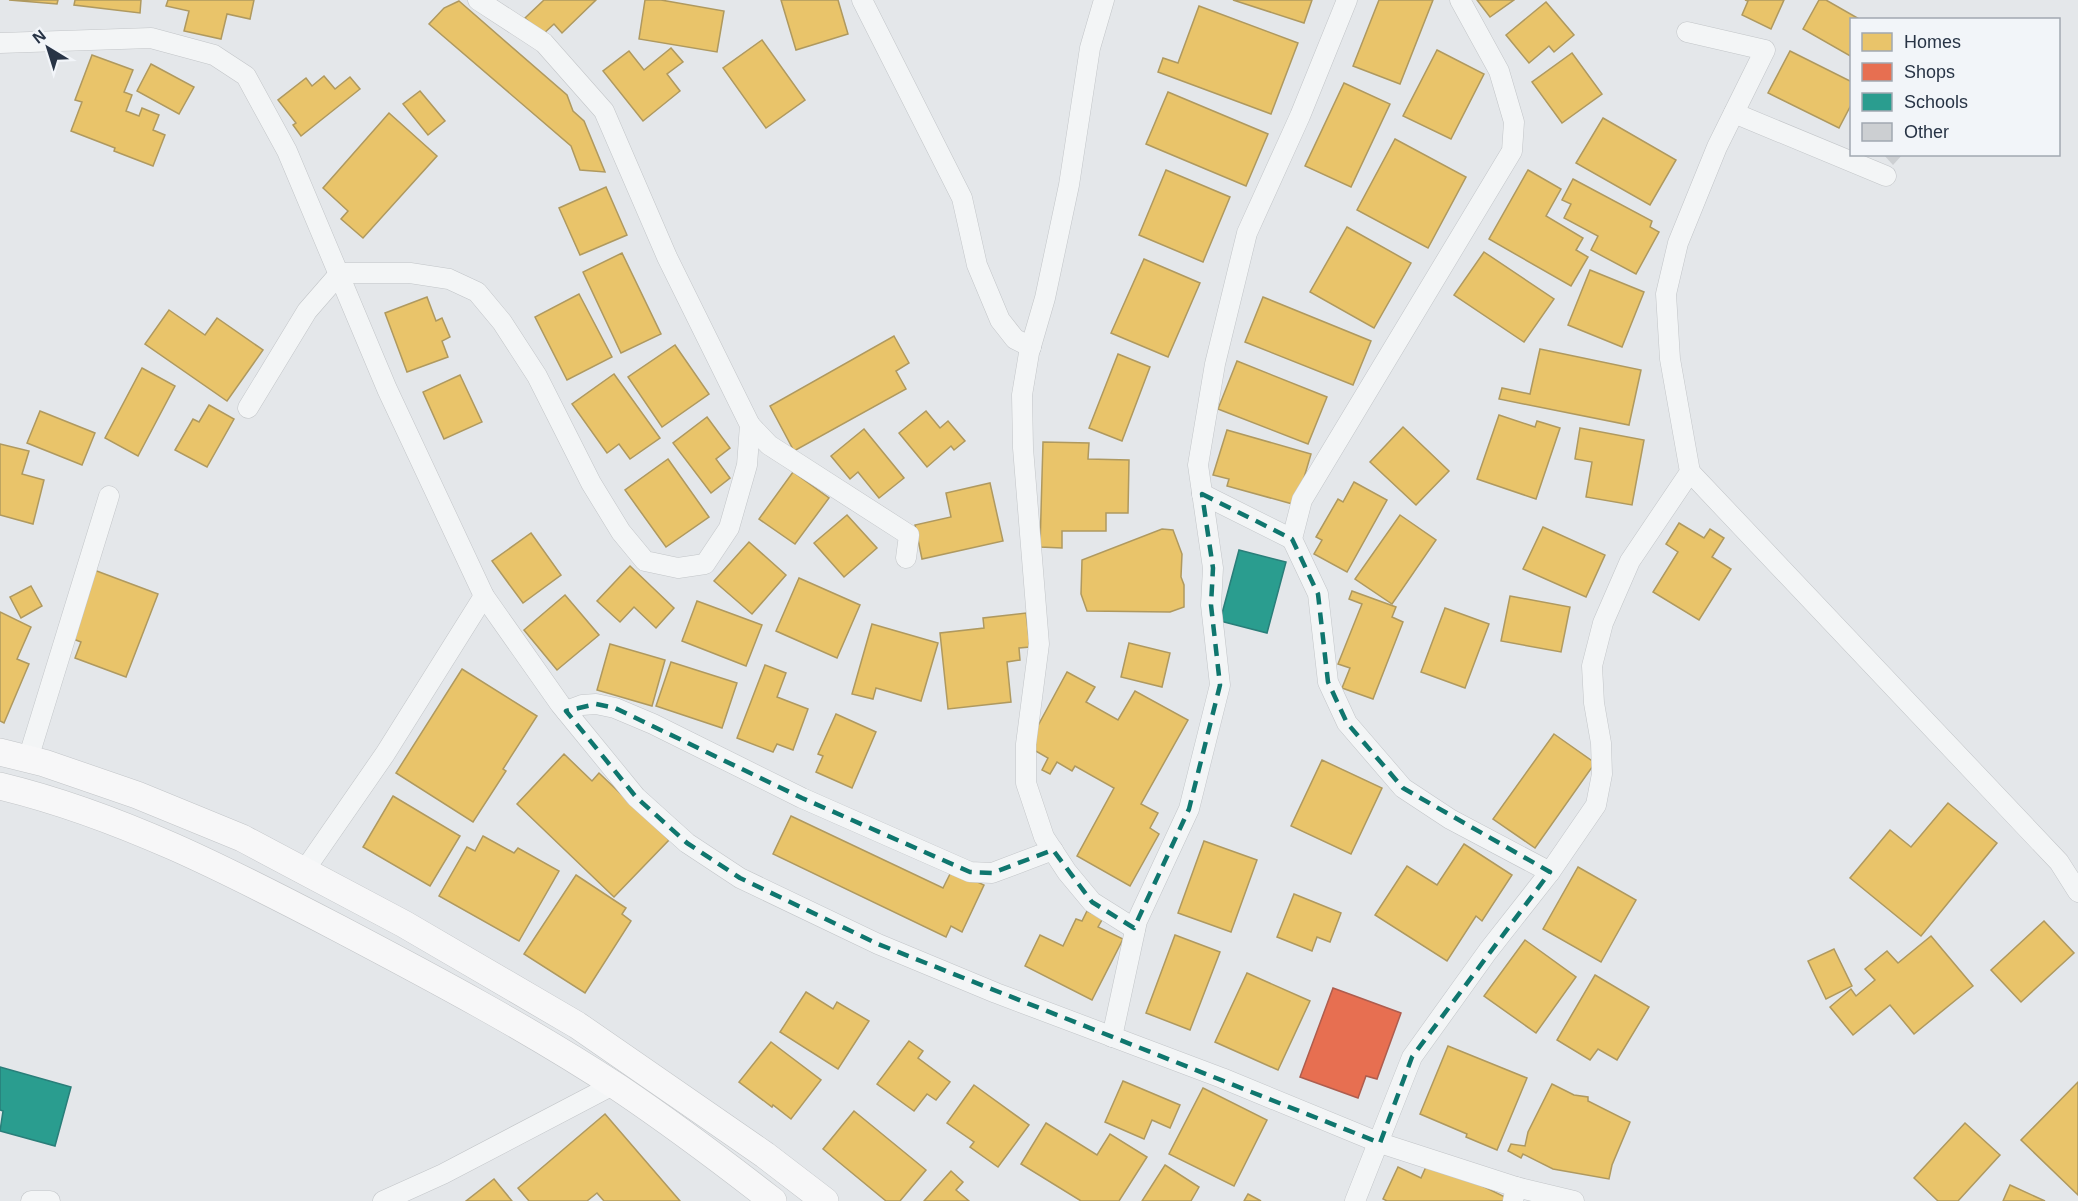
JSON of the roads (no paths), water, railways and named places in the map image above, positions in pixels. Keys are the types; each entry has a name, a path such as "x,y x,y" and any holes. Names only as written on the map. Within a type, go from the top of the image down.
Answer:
{"main road":[{"path":"0,752 44,763 138,795 242,838 404,924 577,1025 765,1155 825,1201"},
{"path":"0,786 48,798 135,829 242,877 390,955 509,1022 612,1085 772,1201"}],"street":[{"path":"478,0 544,43 604,111 667,257 750,425 769,445 909,535 906,558"},
{"path":"862,0 962,198 977,265 1000,320 1016,339 1031,347"},
{"path":"1104,0 1090,48 1069,185 1022,394 1023,448 1039,644 1026,744 1026,783 1044,837 1053,850 1092,902 1135,929"},
{"path":"1112,1037 1135,929 1189,810 1220,685 1211,604 1214,568 1198,465 1215,363 1247,233 1300,116 1347,0"},
{"path":"1292,540 1302,500 1512,151 1514,122 1499,71 1460,0"},
{"path":"1687,32 1765,50 1717,147 1678,243 1666,294 1670,359 1690,472 2059,862 2078,892"},
{"path":"0,43 151,38 214,56 246,76 287,151 387,389 484,596 502,625 566,711 636,797 687,843 740,878 878,944 1222,1078 1380,1143 1515,1194 1574,1201"},
{"path":"1734,113 1886,176"},
{"path":"248,408 307,310 340,273 410,273 449,279 477,292 502,322 537,376 591,483 621,532 645,561 678,568 705,564 729,528 747,465 750,425"},
{"path":"1355,1201 1412,1058 1488,951 1550,872 1596,805 1602,774 1601,743 1594,703 1593,666 1603,623 1630,561 1690,472"},
{"path":"1202,494 1292,540 1318,594 1328,682 1347,723 1403,788 1450,819 1550,872"},
{"path":"28,759 108,496"},
{"path":"304,871 385,754 484,596"},
{"path":"566,711 582,705 596,704 615,708 653,724 802,798 970,872 992,873 1053,850"},
{"path":"383,1201 443,1174 612,1085"},
{"path":"31,1201 50,1201"}]}
